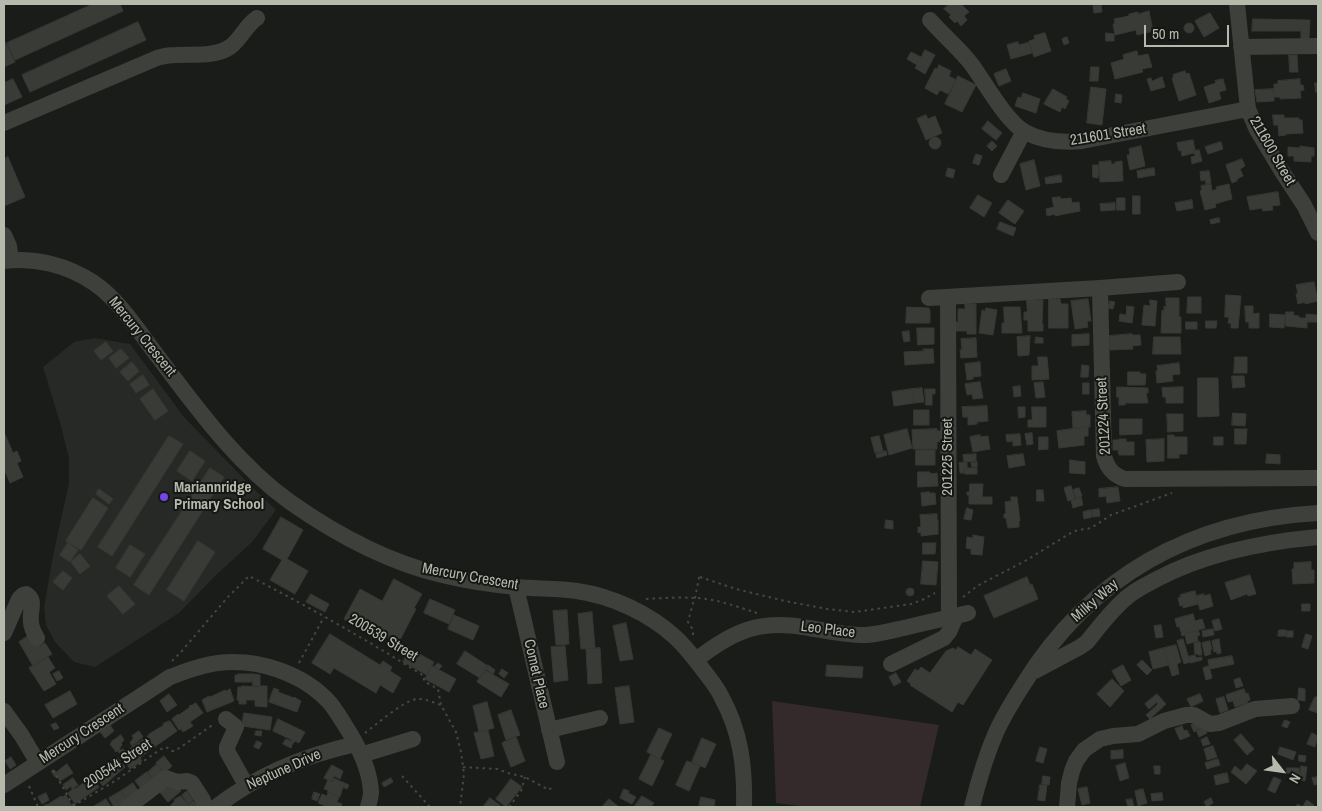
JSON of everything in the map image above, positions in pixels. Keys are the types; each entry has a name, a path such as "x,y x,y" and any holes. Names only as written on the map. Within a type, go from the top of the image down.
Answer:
{"street":[{"name":"211600 Street","path":"1237,4 1248,109 1257,130 1304,206 1318,233"},
{"path":"4,123 157,58 205,54 223,50 234,43 256,18"},
{"name":"211601 Street","path":"930,20 972,64 1010,118 1024,131 1055,142 1082,141 1248,109"},
{"path":"1240,47 1318,46"},
{"path":"1000,175 1024,131"},
{"path":"4,235 9,246 7,260"},
{"name":"Mercury Crescent","path":"7,260 24,259 61,266 82,276 104,290 130,320 213,427 241,459 285,498 320,523 370,550 419,569 482,583 577,591 603,597 646,616 670,633 696,660 721,695 738,737 744,770 744,807"},
{"path":"928,298 1178,282"},
{"name":"201224 Street","path":"1100,288 1104,456 1107,466 1111,471 1125,479 1318,478"},
{"name":"201225 Street","path":"948,297 949,583 955,613"},
{"name":"Milky Way","path":"972,807 995,734 1031,673 1065,628 1093,600 1133,570 1159,555 1211,532 1238,524 1289,514 1318,512"},
{"path":"1031,673 1087,642 1124,599 1162,576 1185,566 1249,547 1318,537"},
{"name":"Comet Place","path":"516,587 557,762"},
{"path":"4,633 19,600 26,594 32,600 31,623 37,638"},
{"path":"891,664 944,638 949,632 955,613"},
{"name":"Leo Place","path":"696,660 732,635 756,626 805,627 843,634 866,635 891,631 955,613"},
{"name":"Mercury Crescent","path":"4,785 170,677 194,668 216,663 246,663 277,670 292,676 314,689 329,702 342,720 368,772 371,794 368,807"},
{"path":"1067,807 1069,784 1076,761 1084,750 1100,739 1138,734 1164,721 1186,715 1194,715 1210,724 1219,723 1255,709 1292,706"},
{"path":"4,710 42,761"},
{"path":"550,730 600,718"},
{"path":"226,719 236,727 227,751 246,785"},
{"name":"Neptune Drive","path":"216,807 246,785 281,768 327,751 413,739"},
{"path":"128,807 166,778 177,782 187,781 192,784 203,800 204,807"}],"path":[{"path":"955,613 972,588 1025,561 1074,531 1091,528 1111,515 1176,491"},
{"path":"692,639 693,630 688,622 700,574"},
{"name":"200539 Street","path":"170,663 249,576 382,650 424,676 424,681 438,689 441,705 456,732 464,774 460,807"},
{"path":"700,577 736,590 827,609 855,612 916,602 928,597 949,583"},
{"path":"625,606 646,599 695,598 733,606 764,616"},
{"path":"292,676 324,617"},
{"path":"357,747 394,710 416,698 441,705"},
{"name":"200544 Street","path":"72,807 115,781 161,749 166,747 175,751 221,718 226,719"},
{"path":"42,761 72,807"},
{"path":"462,767 497,769 525,777 549,790 552,787"},
{"path":"23,772 38,807"},
{"path":"402,776 430,807"},
{"path":"509,807 521,791 525,777"}],"shaded area":[{"name":"Mariannridge Primary School","path":"95,338 130,344 184,417 276,510 252,542 179,613 95,667 74,662 55,642 46,625 44,607 69,483 69,458 43,367 74,342"},
{"path":"772,701 939,725 920,807 809,807 776,803"}],"building":[{"path":"93,4 120,4 123,11 15,60 7,43"},
{"path":"949,4 961,4 969,12 964,16 967,20 961,26 957,21 955,23 949,17 951,15 944,9"},
{"path":"1101,5 1102,12 1094,13 1093,6"},
{"path":"1149,11 1153,31 1137,35 1136,30 1115,35 1114,19 1129,16 1129,14"},
{"path":"1210,13 1219,28 1204,37 1195,21"},
{"path":"1253,19 1310,20 1309,39 1301,39 1301,31 1252,31"},
{"path":"138,22 146,40 30,92 22,75"},
{"path":"1187,23 1191,23 1194,28 1193,32 1187,33 1184,30 1184,26"},
{"path":"1045,33 1051,51 1034,57 1029,41 1035,39 1034,36"},
{"path":"1106,33 1114,34 1114,41 1106,41"},
{"path":"1067,37 1069,43 1064,45 1062,39"},
{"path":"1018,42 1019,45 1029,42 1032,53 1011,59 1007,45"},
{"path":"6,43 15,62 4,67 4,44"},
{"path":"925,50 935,55 925,74 915,68 917,65 907,59 911,52 921,57"},
{"path":"1137,51 1138,56 1148,54 1152,67 1142,69 1143,72 1115,79 1111,63 1124,59 1123,55"},
{"path":"1289,55 1297,55 1298,72 1290,72"},
{"path":"939,65 951,71 949,76 956,80 948,94 940,90 937,95 925,88 935,68 937,69"},
{"path":"1091,67 1099,67 1098,81 1090,81"},
{"path":"1006,69 1011,81 999,86 994,74"},
{"path":"1185,71 1186,74 1189,73 1196,95 1179,101 1172,78 1174,77 1173,75"},
{"path":"958,76 976,85 962,112 945,104"},
{"path":"1162,77 1165,87 1151,91 1147,79 1151,78 1152,81"},
{"path":"13,79 22,97 4,105 4,83"},
{"path":"1223,79 1226,90 1219,92 1221,99 1209,103 1204,87"},
{"path":"1300,79 1300,85 1303,85 1304,90 1300,91 1301,98 1280,99 1280,97 1274,97 1274,84 1278,84 1278,81"},
{"path":"1315,83 1318,83 1318,92 1316,92"},
{"path":"1091,87 1106,89 1102,125 1087,123"},
{"path":"1053,89 1067,97 1066,99 1069,101 1065,109 1062,107 1060,112 1044,104"},
{"path":"1274,89 1274,101 1257,102 1255,90"},
{"path":"1023,93 1040,99 1036,113 1015,106 1018,97 1021,98"},
{"path":"1116,94 1122,95 1121,103 1115,102"},
{"path":"926,115 928,119 935,116 942,133 926,140 917,119"},
{"path":"1273,115 1284,115 1284,118 1299,118 1299,120 1302,120 1303,133 1279,136 1278,125 1274,125"},
{"path":"988,121 1002,133 996,140 982,129"},
{"path":"933,137 937,137 941,143 937,149 933,149 929,145 929,141"},
{"path":"1193,140 1194,153 1182,156 1177,143"},
{"path":"992,141 997,146 992,151 987,146"},
{"path":"1221,142 1223,149 1208,154 1205,147"},
{"path":"1141,146 1145,166 1130,170 1127,155 1130,155 1129,149"},
{"path":"1300,146 1314,148 1314,156 1311,156 1311,162 1294,161 1294,156 1288,156 1288,147 1300,148"},
{"path":"1199,150 1202,161 1192,164 1191,157 1195,156 1194,151"},
{"path":"976,154 982,156 979,165 973,163"},
{"path":"8,157 25,197 4,206 4,159"},
{"path":"1242,159 1245,166 1240,169 1243,176 1232,183 1226,165"},
{"path":"1034,160 1040,186 1026,190 1020,164"},
{"path":"1111,161 1111,164 1115,164 1115,162 1122,161 1123,181 1100,182 1099,162"},
{"path":"1093,165 1099,165 1098,178 1093,177"},
{"path":"948,168 955,170 953,178 946,176"},
{"path":"1154,168 1155,175 1138,178 1137,171"},
{"path":"1209,171 1211,183 1206,184 1205,180 1201,181 1200,172"},
{"path":"1061,175 1062,182 1046,184 1045,178"},
{"path":"1211,184 1212,191 1217,189 1216,187 1229,184 1232,199 1215,204 1216,207 1205,210 1200,191 1202,190 1201,186"},
{"path":"1278,192 1280,205 1272,206 1273,210 1263,211 1262,208 1250,210 1247,197"},
{"path":"978,195 992,203 984,217 970,208"},
{"path":"1133,196 1140,196 1140,214 1133,214"},
{"path":"1060,197 1061,199 1071,198 1072,203 1079,202 1080,211 1047,216 1046,209 1054,207 1052,198"},
{"path":"1117,198 1125,198 1125,210 1117,210"},
{"path":"1008,200 1024,211 1015,224 999,213"},
{"path":"1192,200 1193,208 1177,211 1175,203"},
{"path":"1115,203 1115,210 1101,211 1100,204"},
{"path":"1219,218 1220,222 1211,224 1210,220"},
{"path":"1000,222 1016,228 1013,236 997,229"},
{"path":"1314,282 1318,301 1298,304 1296,285"},
{"path":"1226,295 1241,296 1238,328 1231,328 1231,323 1228,323 1229,317 1225,317"},
{"path":"1188,297 1201,297 1201,313 1187,313"},
{"path":"1166,298 1179,298 1181,333 1161,333 1162,310 1164,311 1164,306 1166,307"},
{"path":"1049,299 1060,299 1061,304 1068,304 1068,328 1049,328"},
{"path":"1088,299 1091,321 1087,321 1088,327 1075,329 1071,301"},
{"path":"1027,300 1043,300 1043,331 1028,331 1028,320 1024,320 1024,312 1027,312"},
{"path":"1150,300 1157,301 1155,326 1142,325 1144,305 1150,306"},
{"path":"1110,301 1115,302 1113,309 1108,308"},
{"path":"965,304 976,304 976,334 967,334 967,331 955,331 955,322 958,322 958,309 965,309"},
{"path":"1127,306 1134,307 1132,323 1119,321 1120,314 1126,315"},
{"path":"1245,306 1253,306 1253,314 1259,313 1259,328 1249,328 1249,322 1246,322"},
{"path":"907,307 929,308 930,323 906,323"},
{"path":"1004,307 1020,307 1022,333 1002,333"},
{"path":"986,308 997,310 993,335 979,333 982,310 985,311"},
{"path":"1286,312 1294,312 1293,315 1299,316 1299,318 1306,318 1306,314 1317,315 1317,322 1307,322 1307,328 1286,326"},
{"path":"1270,314 1285,315 1284,328 1270,327"},
{"path":"1206,321 1217,321 1216,328 1206,328"},
{"path":"1186,322 1197,322 1197,329 1186,329"},
{"path":"917,328 934,328 934,344 918,345"},
{"path":"909,331 910,341 904,342 902,332"},
{"path":"1089,334 1089,345 1072,346 1072,335"},
{"path":"1140,335 1141,345 1132,346 1133,349 1110,350 1109,336"},
{"path":"1030,336 1029,355 1018,356 1017,337"},
{"path":"1036,337 1043,338 1043,343 1035,343"},
{"path":"1154,337 1180,337 1181,354 1153,354"},
{"path":"976,338 977,357 961,358 961,339"},
{"path":"106,342 113,351 101,360 94,351"},
{"path":"121,349 129,358 116,368 109,358"},
{"path":"923,349 933,349 934,363 905,365 904,352 924,351"},
{"path":"1038,357 1047,357 1049,379 1032,380 1032,366 1038,366"},
{"path":"1235,357 1247,357 1247,373 1234,373"},
{"path":"132,362 139,371 128,381 120,372"},
{"path":"980,362 981,376 967,380 965,364"},
{"path":"1179,363 1180,374 1172,375 1173,381 1157,383 1157,366"},
{"path":"1082,365 1089,366 1088,377 1081,377"},
{"path":"1128,372 1146,374 1145,385 1128,385"},
{"path":"143,375 149,385 136,393 130,384"},
{"path":"1232,376 1244,376 1245,387 1233,388"},
{"path":"1198,378 1218,378 1219,416 1198,417"},
{"path":"980,382 983,398 973,399 972,394 967,395 965,384"},
{"path":"1043,382 1045,397 1036,398 1034,383"},
{"path":"1083,383 1089,383 1089,394 1083,394"},
{"path":"1020,386 1021,396 1014,397 1013,387"},
{"path":"1117,387 1148,388 1148,393 1146,393 1148,403 1125,403 1125,405 1119,405"},
{"path":"1183,387 1183,403 1166,403 1166,397 1163,397 1162,388"},
{"path":"922,388 924,402 914,403 912,389"},
{"path":"153,389 168,411 155,420 140,399"},
{"path":"912,389 914,403 894,406 892,392"},
{"path":"925,389 935,389 935,394 932,394 932,405 926,405"},
{"path":"987,406 988,421 968,425 968,417 963,417 962,407"},
{"path":"1018,407 1025,407 1025,417 1019,418"},
{"path":"1032,407 1046,407 1046,427 1028,427 1028,420 1032,420"},
{"path":"914,410 929,410 929,425 914,425"},
{"path":"1086,411 1086,415 1090,415 1090,427 1073,428 1072,412"},
{"path":"1233,413 1246,414 1245,426 1232,425"},
{"path":"1167,414 1183,414 1183,431 1168,432"},
{"path":"1120,419 1142,419 1142,434 1120,435"},
{"path":"1088,427 1088,436 1084,436 1084,445 1059,448 1057,431"},
{"path":"907,429 912,448 889,455 884,435"},
{"path":"937,429 937,431 941,431 942,441 937,442 937,449 913,449 912,430"},
{"path":"1235,429 1247,429 1246,444 1235,444"},
{"path":"4,432 13,453 17,451 21,461 17,463 23,477 10,483 4,469"},
{"path":"1032,433 1033,444 1027,445 1025,434"},
{"path":"1020,434 1021,445 1013,446 1013,441 1007,442 1006,435"},
{"path":"980,435 980,437 988,436 990,449 973,452 970,437"},
{"path":"1168,435 1187,437 1187,454 1179,454 1179,458 1168,458"},
{"path":"169,436 183,444 112,556 98,547"},
{"path":"879,436 883,451 875,453 871,438"},
{"path":"1039,437 1048,437 1048,449 1039,450"},
{"path":"1214,437 1223,437 1223,445 1214,445"},
{"path":"1126,439 1126,442 1134,442 1134,455 1119,455 1118,450 1113,450 1113,440"},
{"path":"1164,439 1164,461 1147,462 1146,440"},
{"path":"916,450 935,450 935,465 916,465"},
{"path":"190,451 205,461 192,481 177,471"},
{"path":"886,451 887,455 877,458 876,454"},
{"path":"976,454 976,461 964,462 963,455"},
{"path":"1023,454 1025,465 1009,468 1007,456"},
{"path":"1267,454 1280,455 1280,464 1266,463"},
{"path":"1070,460 1085,462 1085,474 1070,473"},
{"path":"967,462 967,468 964,468 964,473 960,473 959,463"},
{"path":"977,462 977,467 972,467 971,463"},
{"path":"210,468 224,477 149,595 134,585"},
{"path":"964,468 977,468 977,474 965,474"},
{"path":"918,472 937,473 938,486 918,487"},
{"path":"970,484 983,484 982,497 992,497 992,504 969,504 967,492 969,492"},
{"path":"1071,486 1075,499 1068,501 1064,488"},
{"path":"1118,487 1120,501 1107,503 1106,496 1099,497 1099,489"},
{"path":"1079,488 1082,496 1076,498 1073,490"},
{"path":"99,489 113,499 109,504 96,494"},
{"path":"1037,490 1043,490 1044,501 1037,501"},
{"path":"921,493 935,493 936,504 922,506"},
{"path":"1011,497 1017,497 1020,521 1019,527 1008,528 1006,518 1004,518 1004,514 1006,514 1005,502 1011,501"},
{"path":"1081,497 1083,505 1073,508 1071,500"},
{"path":"93,498 108,508 81,550 66,541"},
{"path":"967,508 973,510 971,520 964,519"},
{"path":"1099,509 1100,516 1093,517 1092,510"},
{"path":"1091,510 1092,517 1084,519 1083,512"},
{"path":"937,514 938,534 921,536 921,532 918,533 918,527 921,527 920,515"},
{"path":"281,517 303,530 287,559 308,571 295,594 270,580 282,560 263,549"},
{"path":"886,520 893,521 893,529 885,528"},
{"path":"973,535 984,537 982,555 971,554 971,549 966,548 967,537 973,538"},
{"path":"198,541 215,552 184,601 167,590"},
{"path":"68,543 78,550 70,562 60,555"},
{"path":"923,543 936,543 935,554 923,554"},
{"path":"130,545 145,554 130,577 116,568"},
{"path":"80,554 90,566 80,574 71,562"},
{"path":"923,561 938,562 936,585 921,584"},
{"path":"1311,562 1311,570 1314,570 1314,583 1293,584 1292,569 1294,569 1294,563"},
{"path":"63,571 72,578 63,590 53,582"},
{"path":"1250,575 1256,594 1248,596 1247,594 1231,600 1225,583"},
{"path":"1027,577 1038,599 994,618 984,596"},
{"path":"394,579 422,594 399,642 393,638 392,640 356,619 353,625 344,619 360,589 382,601"},
{"path":"119,586 135,604 123,614 107,596"},
{"path":"910,588 914,592 910,596 906,592"},
{"path":"1195,591 1198,604 1183,608 1183,605 1180,606 1178,598 1181,597 1180,595"},
{"path":"311,594 329,604 325,612 306,602"},
{"path":"1204,594 1204,596 1210,594 1213,606 1200,610 1196,596"},
{"path":"430,599 455,610 449,624 424,613"},
{"path":"1302,604 1310,604 1310,611 1302,611"},
{"path":"567,610 569,644 556,645 553,611"},
{"path":"592,612 595,648 581,649 578,614"},
{"path":"1193,614 1195,621 1202,619 1205,628 1188,633 1187,630 1181,632 1179,626 1177,627 1175,619"},
{"path":"454,615 479,626 473,640 448,629"},
{"path":"1219,619 1222,629 1215,631 1212,621"},
{"path":"626,623 633,659 620,661 613,626"},
{"path":"1161,625 1163,637 1156,638 1154,626"},
{"path":"1213,629 1214,635 1203,637 1202,631"},
{"path":"1187,630 1188,633 1198,630 1200,635 1197,636 1198,641 1187,644 1185,635 1182,636 1181,632"},
{"path":"1279,630 1286,630 1286,636 1278,636"},
{"path":"1287,631 1293,631 1293,637 1287,637"},
{"path":"31,634 40,646 45,643 52,654 33,666 19,642"},
{"path":"330,634 380,665 383,661 392,667 390,671 401,678 393,693 380,685 376,693 334,668 330,674 312,663"},
{"path":"1306,634 1312,636 1308,649 1302,647"},
{"path":"1183,639 1190,662 1184,664 1177,641"},
{"path":"1219,639 1221,653 1217,654 1217,651 1214,652 1212,641"},
{"path":"1210,641 1211,654 1205,656 1202,643"},
{"path":"1200,642 1202,655 1198,655 1195,654 1194,643"},
{"path":"1176,645 1181,662 1177,664 1179,674 1172,676 1164,648"},
{"path":"565,646 568,680 554,682 551,647"},
{"path":"958,647 971,655 975,649 992,660 963,705 958,702 952,712 910,685 907,681 915,669 918,671 921,667 930,673 946,651 953,648 956,650"},
{"path":"600,648 602,683 588,684 586,649"},
{"path":"1164,648 1169,665 1153,669 1149,652"},
{"path":"410,649 434,662 427,675 403,662"},
{"path":"465,651 488,666 480,678 457,664"},
{"path":"1195,655 1196,658 1202,657 1202,660 1190,663 1188,657"},
{"path":"1232,656 1234,664 1210,669 1208,660"},
{"path":"48,657 55,668 49,672 56,684 44,691 29,668"},
{"path":"1142,660 1152,670 1147,675 1137,665"},
{"path":"438,663 442,666 438,670 434,667"},
{"path":"488,665 495,670 493,674 486,669"},
{"path":"827,665 863,667 862,678 826,676"},
{"path":"1123,665 1131,680 1121,686 1112,671"},
{"path":"432,666 456,679 449,692 425,679"},
{"path":"1209,666 1212,678 1206,680 1203,668"},
{"path":"502,669 508,673 504,678 499,674"},
{"path":"485,670 509,684 501,697 477,682"},
{"path":"59,671 63,678 57,681 53,674"},
{"path":"896,673 901,682 894,686 889,677"},
{"path":"253,674 252,682 235,682 235,675"},
{"path":"253,674 260,675 260,686 253,686"},
{"path":"1240,678 1243,686 1236,688 1234,680"},
{"path":"1112,679 1124,691 1110,707 1097,694"},
{"path":"267,686 267,707 255,706 255,700 246,700 246,704 239,704 239,700 237,700 238,687"},
{"path":"629,686 634,722 620,724 615,688"},
{"path":"274,688 279,690 278,692 301,701 297,712 269,702"},
{"path":"1299,688 1305,689 1305,701 1298,700"},
{"path":"230,689 234,701 207,712 202,700"},
{"path":"1244,689 1246,694 1248,693 1250,700 1247,701 1248,703 1235,707 1233,701 1228,702 1226,695"},
{"path":"70,691 77,704 53,718 45,705"},
{"path":"169,694 177,705 167,712 160,701"},
{"path":"1157,694 1166,704 1150,719 1146,715 1158,704 1157,702 1149,709 1145,704"},
{"path":"1200,694 1203,701 1191,707 1187,699"},
{"path":"1224,697 1228,710 1220,713 1216,699"},
{"path":"1315,697 1318,697 1318,713 1309,710"},
{"path":"487,702 494,728 479,732 473,706"},
{"path":"196,703 203,713 190,722 193,726 183,732 181,729 179,730 172,719"},
{"path":"511,710 520,735 506,740 498,715"},
{"path":"244,713 272,717 270,730 242,726"},
{"path":"278,719 305,732 299,743 295,741 294,743 292,740 273,731"},
{"path":"1285,720 1290,722 1287,728 1282,726"},
{"path":"170,721 177,731 153,748 146,737"},
{"path":"1198,721 1201,728 1194,732 1191,725"},
{"path":"56,723 59,728 54,730 51,725"},
{"path":"110,725 114,731 105,738 100,732"},
{"path":"1182,726 1184,731 1187,730 1190,736 1180,740 1175,729"},
{"path":"1204,727 1207,733 1199,737 1196,730"},
{"path":"659,728 672,734 660,759 647,752"},
{"path":"488,730 494,756 481,759 474,733"},
{"path":"139,731 143,737 132,746 130,742 134,738 132,736"},
{"path":"256,731 262,731 261,736 255,735"},
{"path":"1312,733 1318,736 1315,747 1307,744"},
{"path":"1241,734 1254,749 1247,755 1234,740"},
{"path":"121,735 124,740 121,743 120,749 116,752 110,744"},
{"path":"516,737 525,761 511,767 502,743"},
{"path":"1207,737 1210,744 1203,746 1201,740"},
{"path":"702,738 716,744 705,768 692,762"},
{"path":"144,739 151,749 140,758 142,761 130,769 118,751 122,749 126,751"},
{"path":"286,739 293,742 291,748 283,744"},
{"path":"257,741 262,743 259,749 254,747"},
{"path":"1213,746 1217,757 1207,760 1204,749"},
{"path":"1040,747 1047,749 1043,763 1036,761"},
{"path":"1280,747 1296,752 1293,760 1278,754"},
{"path":"1123,750 1123,758 1111,759 1111,751"},
{"path":"651,755 664,761 652,786 639,779"},
{"path":"1299,755 1306,756 1305,762 1299,761"},
{"path":"164,756 172,766 164,773 156,763"},
{"path":"11,757 16,765 10,769 5,761"},
{"path":"118,758 125,767 103,786 95,776 113,759"},
{"path":"1218,759 1220,765 1207,769 1205,763"},
{"path":"687,761 700,766 689,791 676,785"},
{"path":"1125,763 1129,778 1120,781 1116,766"},
{"path":"67,764 73,773 60,781 51,771 54,770 56,772"},
{"path":"157,764 165,774 155,782 147,773"},
{"path":"1247,764 1257,771 1246,784 1231,772 1235,766 1241,771"},
{"path":"332,765 343,771 340,779 334,776 331,781 324,778"},
{"path":"1154,766 1160,766 1160,774 1155,774"},
{"path":"1301,766 1307,767 1305,781 1299,780"},
{"path":"1287,768 1299,768 1298,779 1293,779 1293,773 1287,773"},
{"path":"147,772 155,782 143,791 135,781"},
{"path":"1227,773 1229,782 1216,785 1214,776"},
{"path":"1043,776 1050,777 1049,785 1042,784"},
{"path":"92,777 99,787 75,804 68,793"},
{"path":"1274,777 1281,780 1275,793 1268,790"},
{"path":"1318,777 1318,784 1314,785 1312,778"},
{"path":"73,778 78,785 72,789 71,786 66,790 63,785"},
{"path":"333,778 349,785 347,789 343,787 340,797 324,789 328,780 332,782"},
{"path":"391,778 393,782 384,787 382,783"},
{"path":"511,779 522,787 506,807 496,799"},
{"path":"172,781 181,791 168,802 158,790"},
{"path":"133,783 140,794 127,801 121,791"},
{"path":"1040,785 1047,785 1045,801 1038,800"},
{"path":"1087,787 1090,803 1082,805 1078,789"},
{"path":"624,789 636,797 632,804 620,798"},
{"path":"1143,789 1147,803 1138,806 1135,791"},
{"path":"121,791 127,801 120,807 114,807 109,798"},
{"path":"187,791 193,800 188,804 182,795"},
{"path":"314,792 320,794 317,801 312,799"},
{"path":"328,792 339,797 337,802 342,804 341,807 328,807 318,803 322,794 327,796"},
{"path":"46,793 49,800 42,804 38,797"},
{"path":"1162,793 1163,800 1152,801 1151,794"},
{"path":"66,795 72,806 42,807 61,796"},
{"path":"181,796 188,805 193,801 198,807 170,806 174,800"},
{"path":"642,796 654,803 651,807 634,807"},
{"path":"701,797 715,800 714,807 699,807"},
{"path":"490,798 501,806 483,807"},
{"path":"1211,798 1213,803 1207,807 1204,802"},
{"path":"106,799 111,807 93,807"},
{"path":"609,799 619,807 602,807"},
{"path":"1132,799 1134,807 1128,807 1126,800"},
{"path":"1307,800 1314,805 1312,807 1302,807"}],"place":[{"name":"Mariannridge Primary School","path":"164,497"}]}
